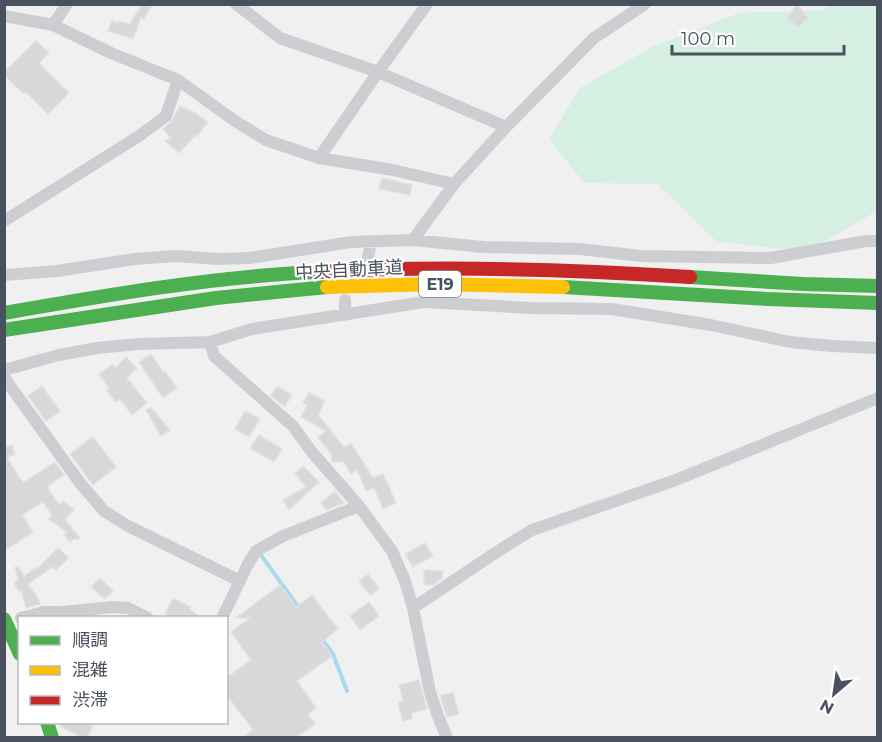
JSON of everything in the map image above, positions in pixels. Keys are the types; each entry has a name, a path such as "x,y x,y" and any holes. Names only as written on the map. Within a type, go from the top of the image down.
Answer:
{"main road":[{"name":"中央自動車道","path":"4,313 181,285 276,274 349,270 447,268 578,271 797,284 878,286"},
{"name":"中央自動車道","path":"4,330 186,302 279,291 437,284 578,288 798,301 878,303"},
{"path":"13,620 18,644"}],"street":[{"path":"53,25 67,4"},
{"path":"236,4 280,38 378,72 506,127"},
{"path":"319,158 427,4"},
{"path":"413,240 454,184 506,127 594,38 645,4"},
{"path":"4,16 53,25 111,53 178,80 266,140 319,158 393,170 454,184"},
{"path":"4,221 139,136 166,116 178,80"},
{"path":"4,275 57,271 135,259 176,256 217,259 250,258 351,242 413,240 483,247 580,249 641,256 771,258 866,241 878,241"},
{"path":"368,258 371,242"},
{"path":"345,300 345,315"},
{"path":"4,370 59,355 98,348 139,344 210,342 252,329 424,302 532,308 612,309 711,325 790,342 878,348"},
{"path":"210,342 214,356 293,426 311,451 359,506 392,551 405,581 430,692 447,738"},
{"path":"4,376 80,483 104,511 128,526 240,581"},
{"path":"412,608 532,530 673,481 878,398"},
{"path":"223,616 256,551 283,536 359,506"},
{"path":"28,616 43,612 112,607 128,608 144,616"}],"green space":[{"path":"828,5 877,5 877,211 806,252 716,241 657,184 584,183 549,139 580,88 652,47 739,13 824,10"}],"building":[{"path":"142,4 153,4 144,19 141,17 133,39 108,31 112,20 130,24"},
{"path":"797,5 808,17 799,28 787,18"},
{"path":"36,41 49,53 39,63 69,93 48,114 26,92 24,94 4,75 4,72"},
{"path":"180,106 208,122 179,153 165,141 171,138 163,129 171,122"},
{"path":"382,178 412,185 410,195 379,189"},
{"path":"151,354 177,388 163,398 139,362"},
{"path":"126,357 137,368 127,378 147,403 132,415 120,399 116,402 107,391 109,388 99,374 113,364 115,368"},
{"path":"42,386 60,411 46,421 28,396"},
{"path":"277,386 292,395 285,407 271,396"},
{"path":"309,392 325,401 318,416 344,447 351,443 373,478 383,474 396,503 383,509 374,488 366,491 357,470 351,474 344,462 332,462 331,454 318,437 326,431 301,417 307,405 303,403"},
{"path":"151,407 170,430 161,436 146,410"},
{"path":"245,411 260,419 249,437 235,429"},
{"path":"259,435 282,449 274,462 250,448"},
{"path":"93,437 116,467 93,485 70,454"},
{"path":"12,445 15,454 7,458 23,483 55,462 64,475 47,487 59,505 63,501 74,509 65,520 80,538 77,540 75,538 70,542 64,534 67,532 49,519 52,515 43,502 22,515 33,532 4,551 4,448"},
{"path":"303,466 319,482 289,510 283,500 306,487 295,473"},
{"path":"335,491 344,503 326,510 321,503"},
{"path":"425,543 433,556 413,567 405,554"},
{"path":"58,548 69,558 56,570 53,567 28,584 40,604 26,608 21,591 19,592 14,583 18,580 15,567 18,566 24,576 37,569"},
{"path":"424,570 443,571 442,578 433,585 424,585"},
{"path":"368,574 379,588 370,595 359,581"},
{"path":"100,578 113,591 104,599 91,587"},
{"path":"280,585 296,607 312,595 338,629 322,642 332,656 297,681 316,708 308,714 315,724 295,738 242,738 253,730 228,697 228,677 251,660 231,632 250,618 236,618"},
{"path":"173,598 191,607 190,609 199,616 168,616 165,614"},
{"path":"369,602 379,616 360,630 350,616"},
{"path":"419,680 427,709 411,713 412,719 403,721 398,702 403,701 399,685"},
{"path":"453,692 459,714 447,717 440,696"},
{"path":"59,724 94,724 87,738 82,738"}],"waterway":[{"path":"261,555 299,608"},
{"path":"321,638 333,654 347,691"}],"traffic: fast":[{"path":"4,313 198,282 315,272"},
{"path":"690,277 878,286"},
{"path":"4,330 216,298 327,287"},
{"path":"563,287 878,303"},
{"path":"4,619 18,650"},
{"path":"48,724 52,738"}],"traffic: slow":[{"path":"327,287 437,284 563,287"}],"traffic: jam":[{"path":"315,272 503,269 690,277"}]}
